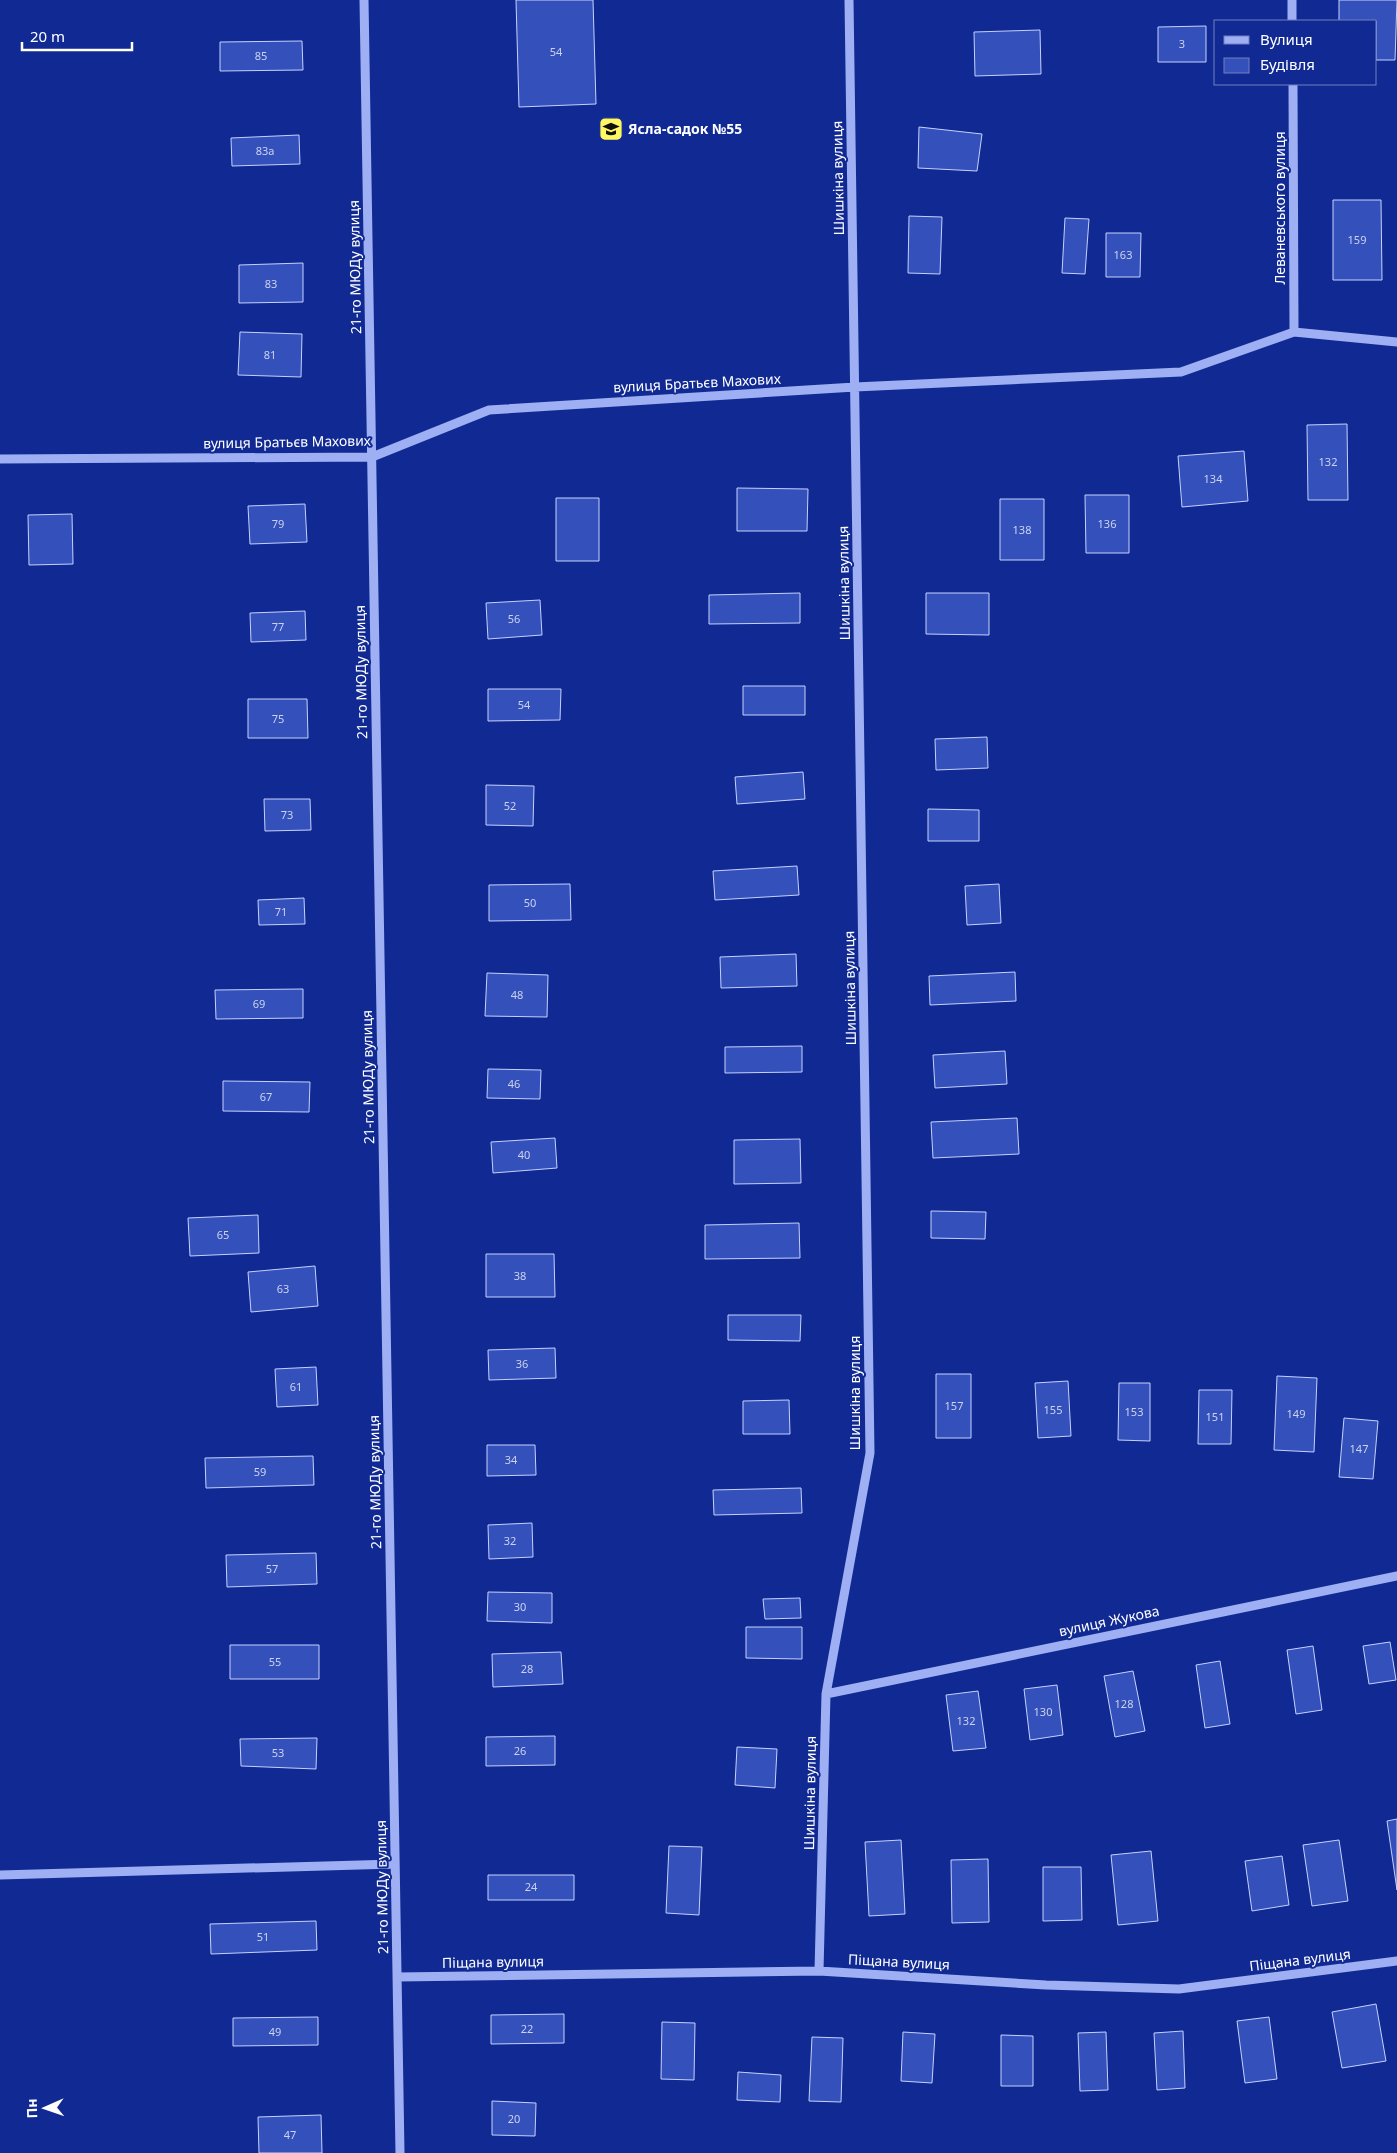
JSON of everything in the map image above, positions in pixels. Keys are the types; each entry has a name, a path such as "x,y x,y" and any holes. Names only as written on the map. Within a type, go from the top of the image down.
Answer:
{"street":[{"name":"21-го МЮДу вулиця","path":"364,0 400,2153"},
{"name":"Шишкіна вулиця","path":"819,1971 826,1694 870,1453 849,0"},
{"path":"1292,0 1292,20"},
{"name":"Леваневського вулиця","path":"1292,85 1294,332"},
{"name":"вулиця Братьєв Махових","path":"0,459 372,457 489,410 855,387 1181,372 1294,332 1397,342"},
{"name":"вулиця Жукова","path":"826,1694 1397,1576"},
{"path":"0,1875 395,1864"},
{"name":"Піщана вулиця","path":"397,1977 819,1971 1046,1984 1179,1989 1397,1961"}],"building":[{"path":"516,0 593,0 596,104 519,107"},
{"path":"1339,0 1397,0 1395,60 1377,60 1377,20 1339,20"},
{"path":"1206,26 1206,62 1158,62 1158,27"},
{"path":"1040,30 1041,74 975,76 974,32"},
{"path":"302,41 303,70 220,71 220,42"},
{"path":"919,127 982,134 977,171 918,168"},
{"path":"299,135 300,164 232,166 231,138"},
{"path":"1333,200 1381,200 1382,280 1333,280"},
{"path":"909,216 942,217 940,274 908,273"},
{"path":"1065,218 1089,219 1085,274 1062,273"},
{"path":"1106,233 1141,233 1140,277 1106,277"},
{"path":"303,263 303,302 239,303 239,265"},
{"path":"240,332 302,334 301,377 238,375"},
{"path":"1347,424 1348,500 1308,500 1307,425"},
{"path":"1244,451 1248,501 1182,507 1178,456"},
{"path":"737,488 808,489 807,531 737,531"},
{"path":"1085,495 1129,495 1129,553 1086,553"},
{"path":"556,498 599,498 599,561 556,561"},
{"path":"1000,499 1044,499 1044,560 1000,560"},
{"path":"305,504 307,542 250,544 248,506"},
{"path":"72,514 73,564 29,565 28,515"},
{"path":"800,593 800,623 709,624 709,595"},
{"path":"926,593 989,593 989,635 926,634"},
{"path":"540,600 542,635 488,639 486,603"},
{"path":"305,611 306,640 251,642 250,613"},
{"path":"743,686 805,686 805,715 743,715"},
{"path":"488,689 561,689 560,720 488,721"},
{"path":"248,699 307,699 308,738 248,738"},
{"path":"987,737 988,768 936,770 935,739"},
{"path":"803,772 805,799 737,804 735,777"},
{"path":"486,785 534,786 533,826 486,825"},
{"path":"264,799 310,799 311,830 265,831"},
{"path":"928,809 979,810 979,841 928,841"},
{"path":"797,866 799,895 715,900 713,871"},
{"path":"570,884 571,920 489,921 489,885"},
{"path":"999,884 1001,923 967,925 965,886"},
{"path":"304,898 305,924 259,925 258,900"},
{"path":"796,954 797,986 721,988 720,957"},
{"path":"1015,972 1016,1001 930,1005 929,976"},
{"path":"487,973 548,975 547,1017 485,1016"},
{"path":"303,989 303,1018 216,1019 215,990"},
{"path":"802,1046 802,1072 725,1073 725,1047"},
{"path":"1005,1051 1007,1084 935,1088 933,1055"},
{"path":"488,1069 541,1070 540,1099 487,1098"},
{"path":"223,1081 310,1082 309,1112 223,1111"},
{"path":"1017,1118 1019,1154 933,1158 931,1122"},
{"path":"555,1138 557,1168 493,1173 491,1142"},
{"path":"800,1139 801,1183 734,1184 734,1140"},
{"path":"931,1211 986,1212 985,1239 931,1238"},
{"path":"258,1215 259,1253 190,1256 188,1218"},
{"path":"799,1223 800,1258 705,1259 705,1225"},
{"path":"486,1254 554,1254 555,1297 486,1297"},
{"path":"315,1266 318,1306 251,1312 248,1272"},
{"path":"728,1315 801,1315 800,1341 728,1340"},
{"path":"555,1348 556,1378 489,1380 488,1350"},
{"path":"316,1367 318,1405 277,1407 275,1369"},
{"path":"936,1374 971,1374 971,1438 936,1438"},
{"path":"1277,1376 1317,1378 1314,1452 1274,1450"},
{"path":"1068,1381 1071,1436 1038,1438 1035,1383"},
{"path":"1119,1383 1150,1383 1150,1441 1118,1440"},
{"path":"1199,1390 1232,1390 1231,1444 1198,1444"},
{"path":"789,1400 790,1434 743,1434 743,1401"},
{"path":"1344,1418 1378,1421 1373,1479 1339,1477"},
{"path":"487,1445 535,1445 536,1475 487,1476"},
{"path":"313,1456 314,1485 206,1488 205,1458"},
{"path":"801,1488 802,1513 714,1515 713,1490"},
{"path":"532,1523 533,1557 489,1559 488,1525"},
{"path":"316,1553 317,1584 227,1587 226,1555"},
{"path":"488,1592 552,1593 552,1623 487,1621"},
{"path":"800,1598 801,1618 765,1619 763,1599"},
{"path":"746,1627 802,1627 802,1659 746,1658"},
{"path":"1390,1642 1396,1680 1369,1684 1363,1646"},
{"path":"230,1645 319,1645 319,1679 230,1679"},
{"path":"1313,1646 1322,1710 1296,1714 1287,1650"},
{"path":"561,1652 563,1684 493,1687 492,1654"},
{"path":"1220,1661 1230,1724 1205,1728 1196,1665"},
{"path":"1133,1671 1145,1731 1115,1737 1104,1676"},
{"path":"1057,1685 1063,1735 1030,1740 1024,1689"},
{"path":"978,1691 986,1748 953,1751 946,1695"},
{"path":"555,1736 555,1765 486,1766 486,1737"},
{"path":"317,1738 316,1769 241,1766 240,1739"},
{"path":"737,1747 777,1749 775,1788 735,1785"},
{"path":"1397,1819 1397,1890 1387,1821"},
{"path":"901,1840 905,1914 869,1916 865,1842"},
{"path":"1339,1840 1348,1901 1312,1906 1303,1845"},
{"path":"669,1846 702,1847 699,1915 666,1913"},
{"path":"1151,1851 1158,1921 1118,1925 1111,1855"},
{"path":"1282,1856 1289,1905 1252,1911 1245,1861"},
{"path":"988,1859 989,1922 952,1923 951,1860"},
{"path":"1043,1867 1081,1867 1082,1920 1043,1921"},
{"path":"488,1875 574,1875 574,1900 488,1900"},
{"path":"316,1921 317,1950 211,1954 210,1924"},
{"path":"1376,2004 1386,2061 1342,2068 1332,2012"},
{"path":"564,2014 564,2043 491,2044 491,2015"},
{"path":"318,2017 318,2045 233,2046 233,2018"},
{"path":"1269,2017 1277,2079 1245,2083 1237,2021"},
{"path":"662,2022 695,2023 694,2080 661,2079"},
{"path":"1183,2031 1185,2088 1157,2090 1154,2033"},
{"path":"903,2032 935,2034 932,2083 901,2081"},
{"path":"1106,2032 1108,2090 1080,2091 1078,2033"},
{"path":"1001,2035 1033,2036 1033,2086 1001,2086"},
{"path":"812,2037 843,2038 841,2102 809,2101"},
{"path":"738,2072 781,2075 780,2102 737,2100"},
{"path":"492,2101 536,2103 535,2136 492,2135"},
{"path":"321,2115 322,2153 259,2153 258,2117"}],"place":[{"name":"Ясла-садок №55","path":"611,129"}]}
